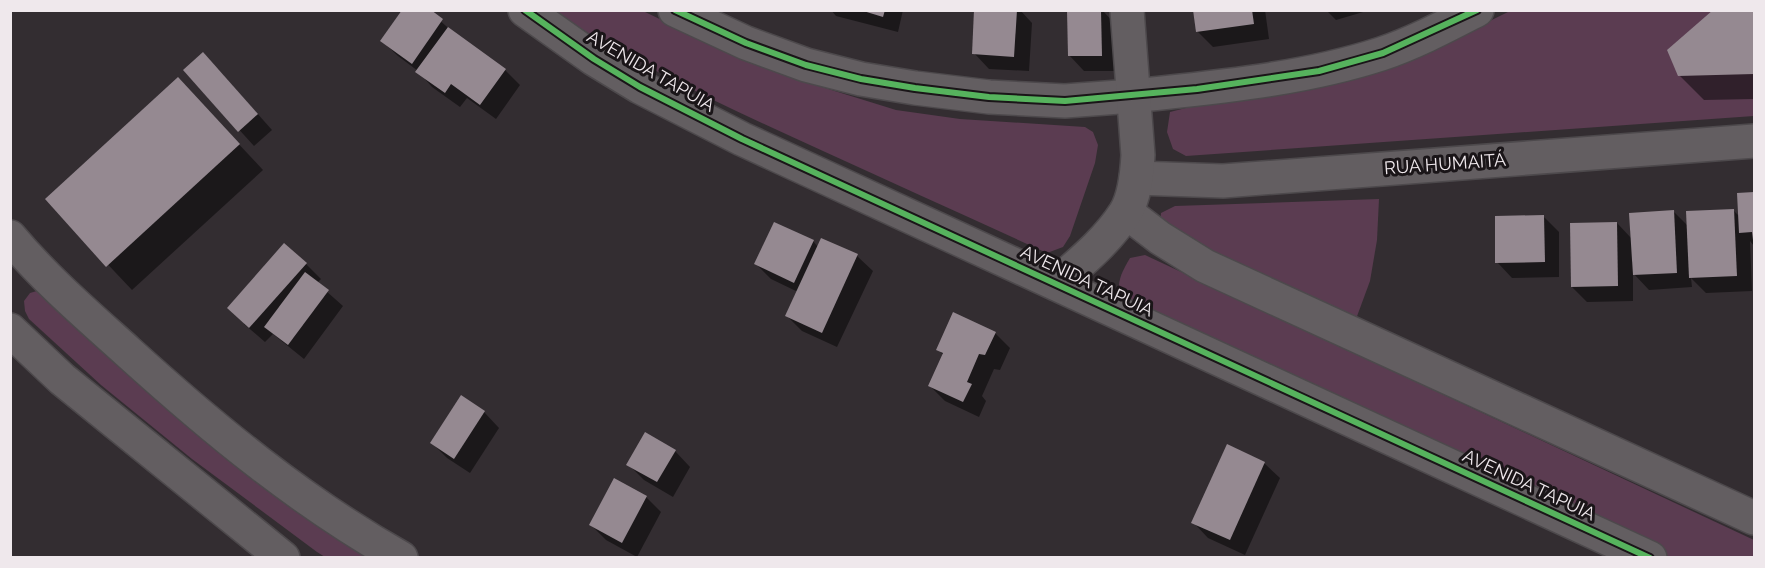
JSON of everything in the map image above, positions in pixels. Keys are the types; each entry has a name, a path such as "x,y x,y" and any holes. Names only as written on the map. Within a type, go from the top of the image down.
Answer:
{"street":[{"name":"AVENIDA TAPUIA","path":"525,10 594,59 640,87 742,139 1650,558"},
{"path":"675,10 746,43 806,64 861,79 989,97 1065,101 1197,89 1319,71 1383,53 1477,10"},
{"path":"1056,283 1094,251 1126,212 1136,178 1138,155 1127,10"},
{"name":"RUA HUMAITÁ","path":"1136,178 1223,181 1755,141"},
{"path":"1126,212 1160,238 1205,266 1755,518"},
{"path":"17,258 78,307 217,430 297,493 360,535 401,558"},
{"path":"10,330 62,379 283,558"}],"shaded area":[{"path":"553,11 643,11 743,59 809,83 896,110 960,119 1085,127 1093,132 1098,145 1095,163 1070,236 1063,247 1047,253 719,103 618,50"},
{"path":"1510,11 1754,11 1754,116 1186,156 1173,149 1167,132 1170,112 1449,41"},
{"path":"1379,199 1377,240 1370,281 1356,319 1168,236 1160,226 1161,213 1175,206"},
{"path":"1145,255 1754,540 1754,557 1669,557 1119,299 1120,278 1124,268 1130,258"},
{"path":"40,290 372,557 325,557 192,459 101,385 29,319 24,301 30,293"}],"building":[{"path":"402,10 431,10 443,19 412,64 380,41"},
{"path":"860,10 885,10 883,17"},
{"path":"974,10 1017,10 1014,57 972,54"},
{"path":"1067,10 1101,10 1102,56 1068,56"},
{"path":"1193,10 1252,10 1254,24 1196,32"},
{"path":"1713,10 1754,10 1754,74 1678,76 1667,50"},
{"path":"448,27 506,69 480,105 451,84 445,93 415,72"},
{"path":"203,52 258,114 238,132 183,70"},
{"path":"178,77 240,144 106,267 45,199"},
{"path":"1754,192 1753,240 1752,232 1739,233 1737,193"},
{"path":"1734,209 1737,276 1689,278 1686,211"},
{"path":"1674,210 1677,273 1633,275 1629,213"},
{"path":"1544,215 1545,262 1495,263 1495,216"},
{"path":"774,222 814,240 794,283 754,264"},
{"path":"1617,222 1618,286 1571,287 1570,223"},
{"path":"821,238 858,254 822,333 785,316"},
{"path":"284,243 307,263 249,328 227,308"},
{"path":"305,272 329,290 288,345 264,327"},
{"path":"953,312 996,332 985,355 979,354 967,382 972,384 963,402 928,386 943,353 936,350"},
{"path":"461,395 485,411 454,459 430,443"},
{"path":"645,432 676,450 657,482 626,465"},
{"path":"1227,444 1265,462 1230,540 1191,523"},
{"path":"614,478 647,496 622,543 589,525"}],"cycle path":[{"path":"525,10 594,59 640,87 742,139 1650,558"},
{"path":"675,10 746,43 806,65 861,79 989,97 1065,101 1197,89 1319,71 1383,53 1477,10"}]}
